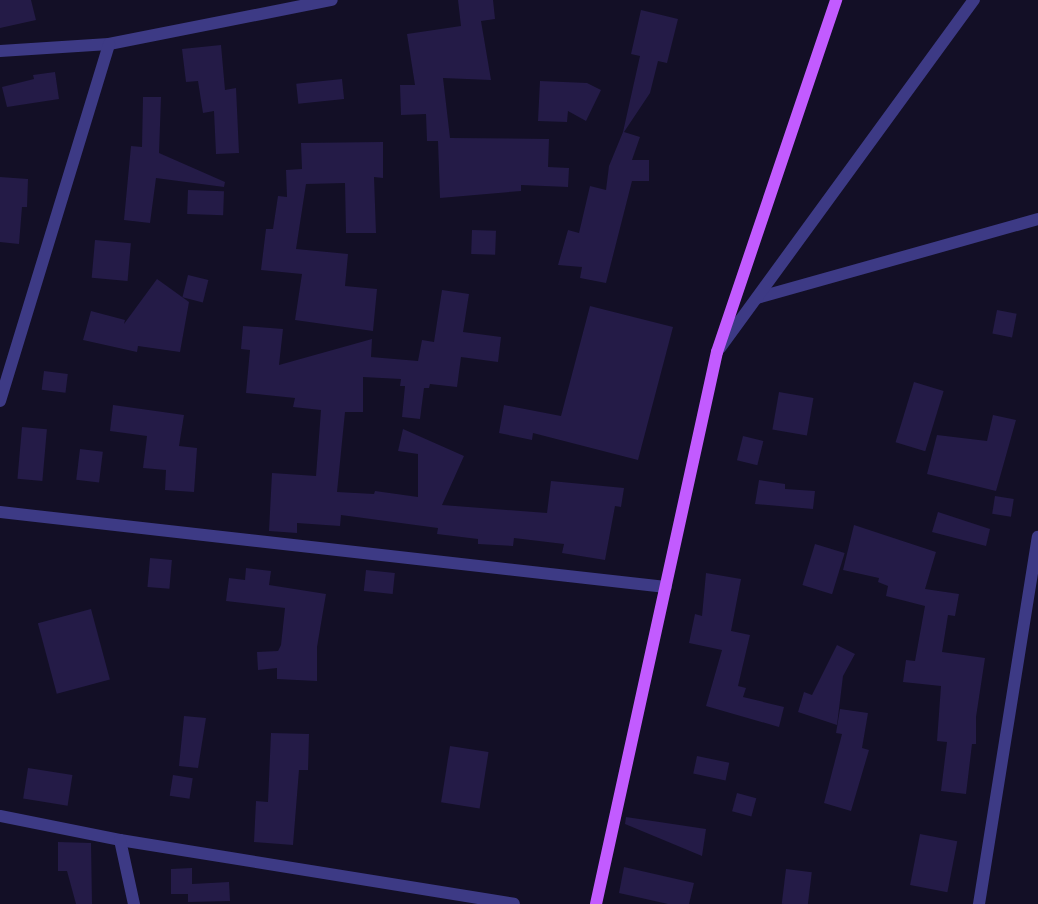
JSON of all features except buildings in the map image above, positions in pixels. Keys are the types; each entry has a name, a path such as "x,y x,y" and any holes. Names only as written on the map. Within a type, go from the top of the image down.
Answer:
{"main road":[{"path":"596,904 717,352 836,0"}],"street":[{"path":"0,51 109,44 332,0"},
{"path":"717,352 974,0"},
{"path":"0,401 109,44"},
{"path":"757,298 1038,219"},
{"path":"0,512 666,587"},
{"path":"979,904 1038,536"},
{"path":"0,816 120,840 514,904"},
{"path":"120,840 134,904"}]}
